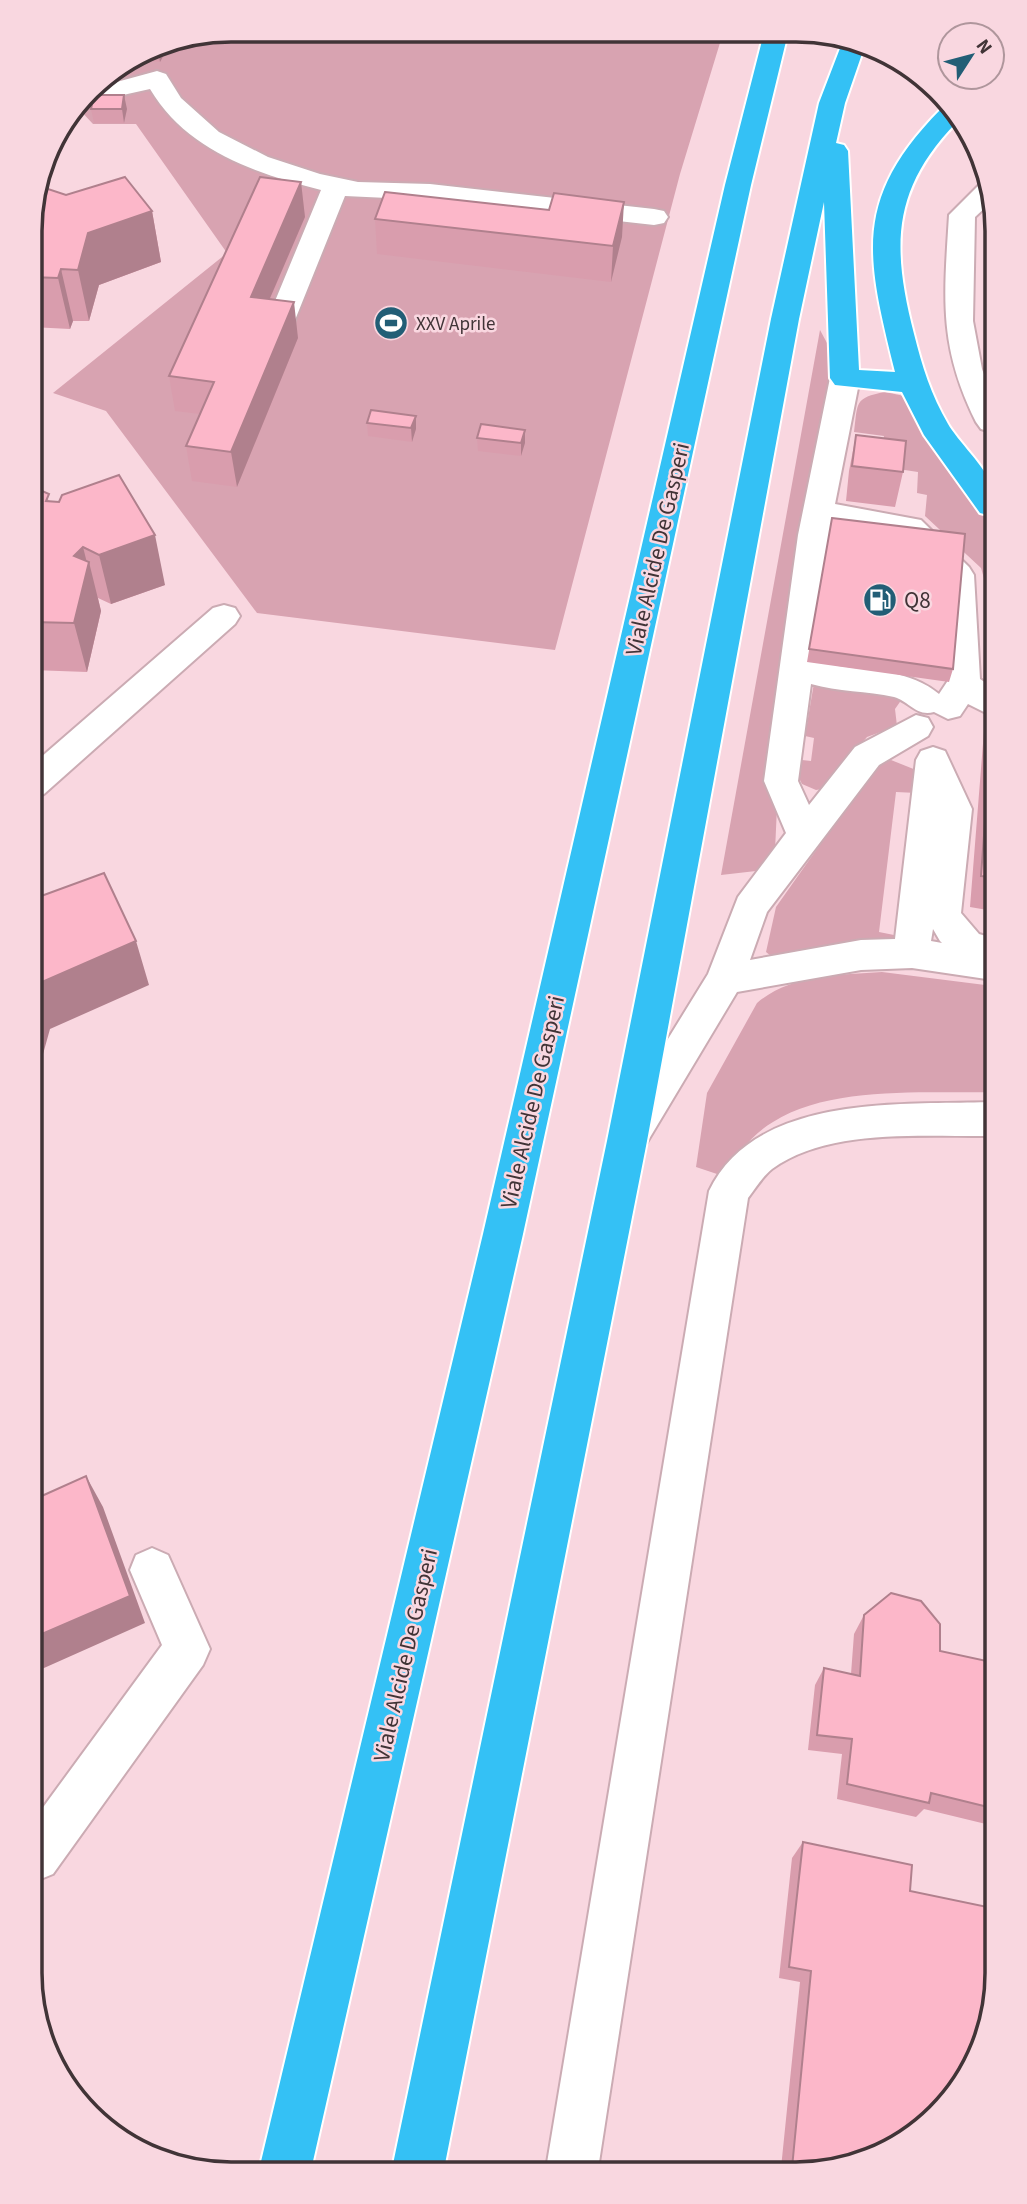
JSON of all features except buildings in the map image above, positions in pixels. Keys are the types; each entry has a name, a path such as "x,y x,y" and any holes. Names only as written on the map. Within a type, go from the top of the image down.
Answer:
{"highway":[{"name":"Viale Alcide De Gasperi","path":"287,2162 503,1234 735,198 774,42"},
{"path":"419,2162 627,1141 785,319 832,103 850,50"},
{"path":"832,103 845,378 912,383"},
{"path":"947,117 920,145 898,185 885,233 890,295 912,383 935,428 985,496"}],"lane":[{"path":"100,94 157,79 165,96 181,116 203,134 270,166 336,186 358,190 430,192 654,217"},
{"path":"277,330 336,186"},
{"path":"981,197 962,215 956,316 963,358 985,411"},
{"path":"804,833 780,781 817,524 845,378"},
{"path":"817,524 838,576 820,675 906,687 937,719 955,808 943,915 967,945 985,951"},
{"path":"817,524 910,528 958,575 937,719 912,953"},
{"path":"42,776 225,616"},
{"path":"627,1141 725,979 751,907 804,833 867,756 937,719 985,707"},
{"path":"725,979 861,955 912,953 985,964"},
{"path":"573,2162 729,1191 758,1157 800,1137 848,1123 985,1119"},
{"path":"42,1849 187,1649 152,1570"}],"shaded area":[{"name":"XXV Aprile","path":"218,42 720,42 680,174 555,650 257,613 106,411 53,393 227,253 136,124 93,124 83,113 106,89 136,67 170,52"},
{"path":"820,330 834,356 779,671 783,675 775,851 768,867 721,875"},
{"path":"885,392 909,397 985,511 985,582 981,568 925,516 927,495 917,493 918,472 878,466 884,436 854,432 859,403"},
{"path":"814,683 895,690 902,699 895,709 897,726 867,737 822,789 816,790 802,784 799,778 802,760 811,761 814,738 805,736"},
{"path":"891,760 916,770 917,793 896,792 879,932 899,936 899,948 771,956 766,952 776,907 877,764"},
{"path":"882,972 985,985 985,1092 880,1094 823,1102 797,1110 765,1127 720,1175 696,1167 707,1093 757,1003 785,986 833,975"}],"place":[{"name":"XXV Aprile","path":"391,323"},
{"name":"Q8","path":"880,600"}]}
